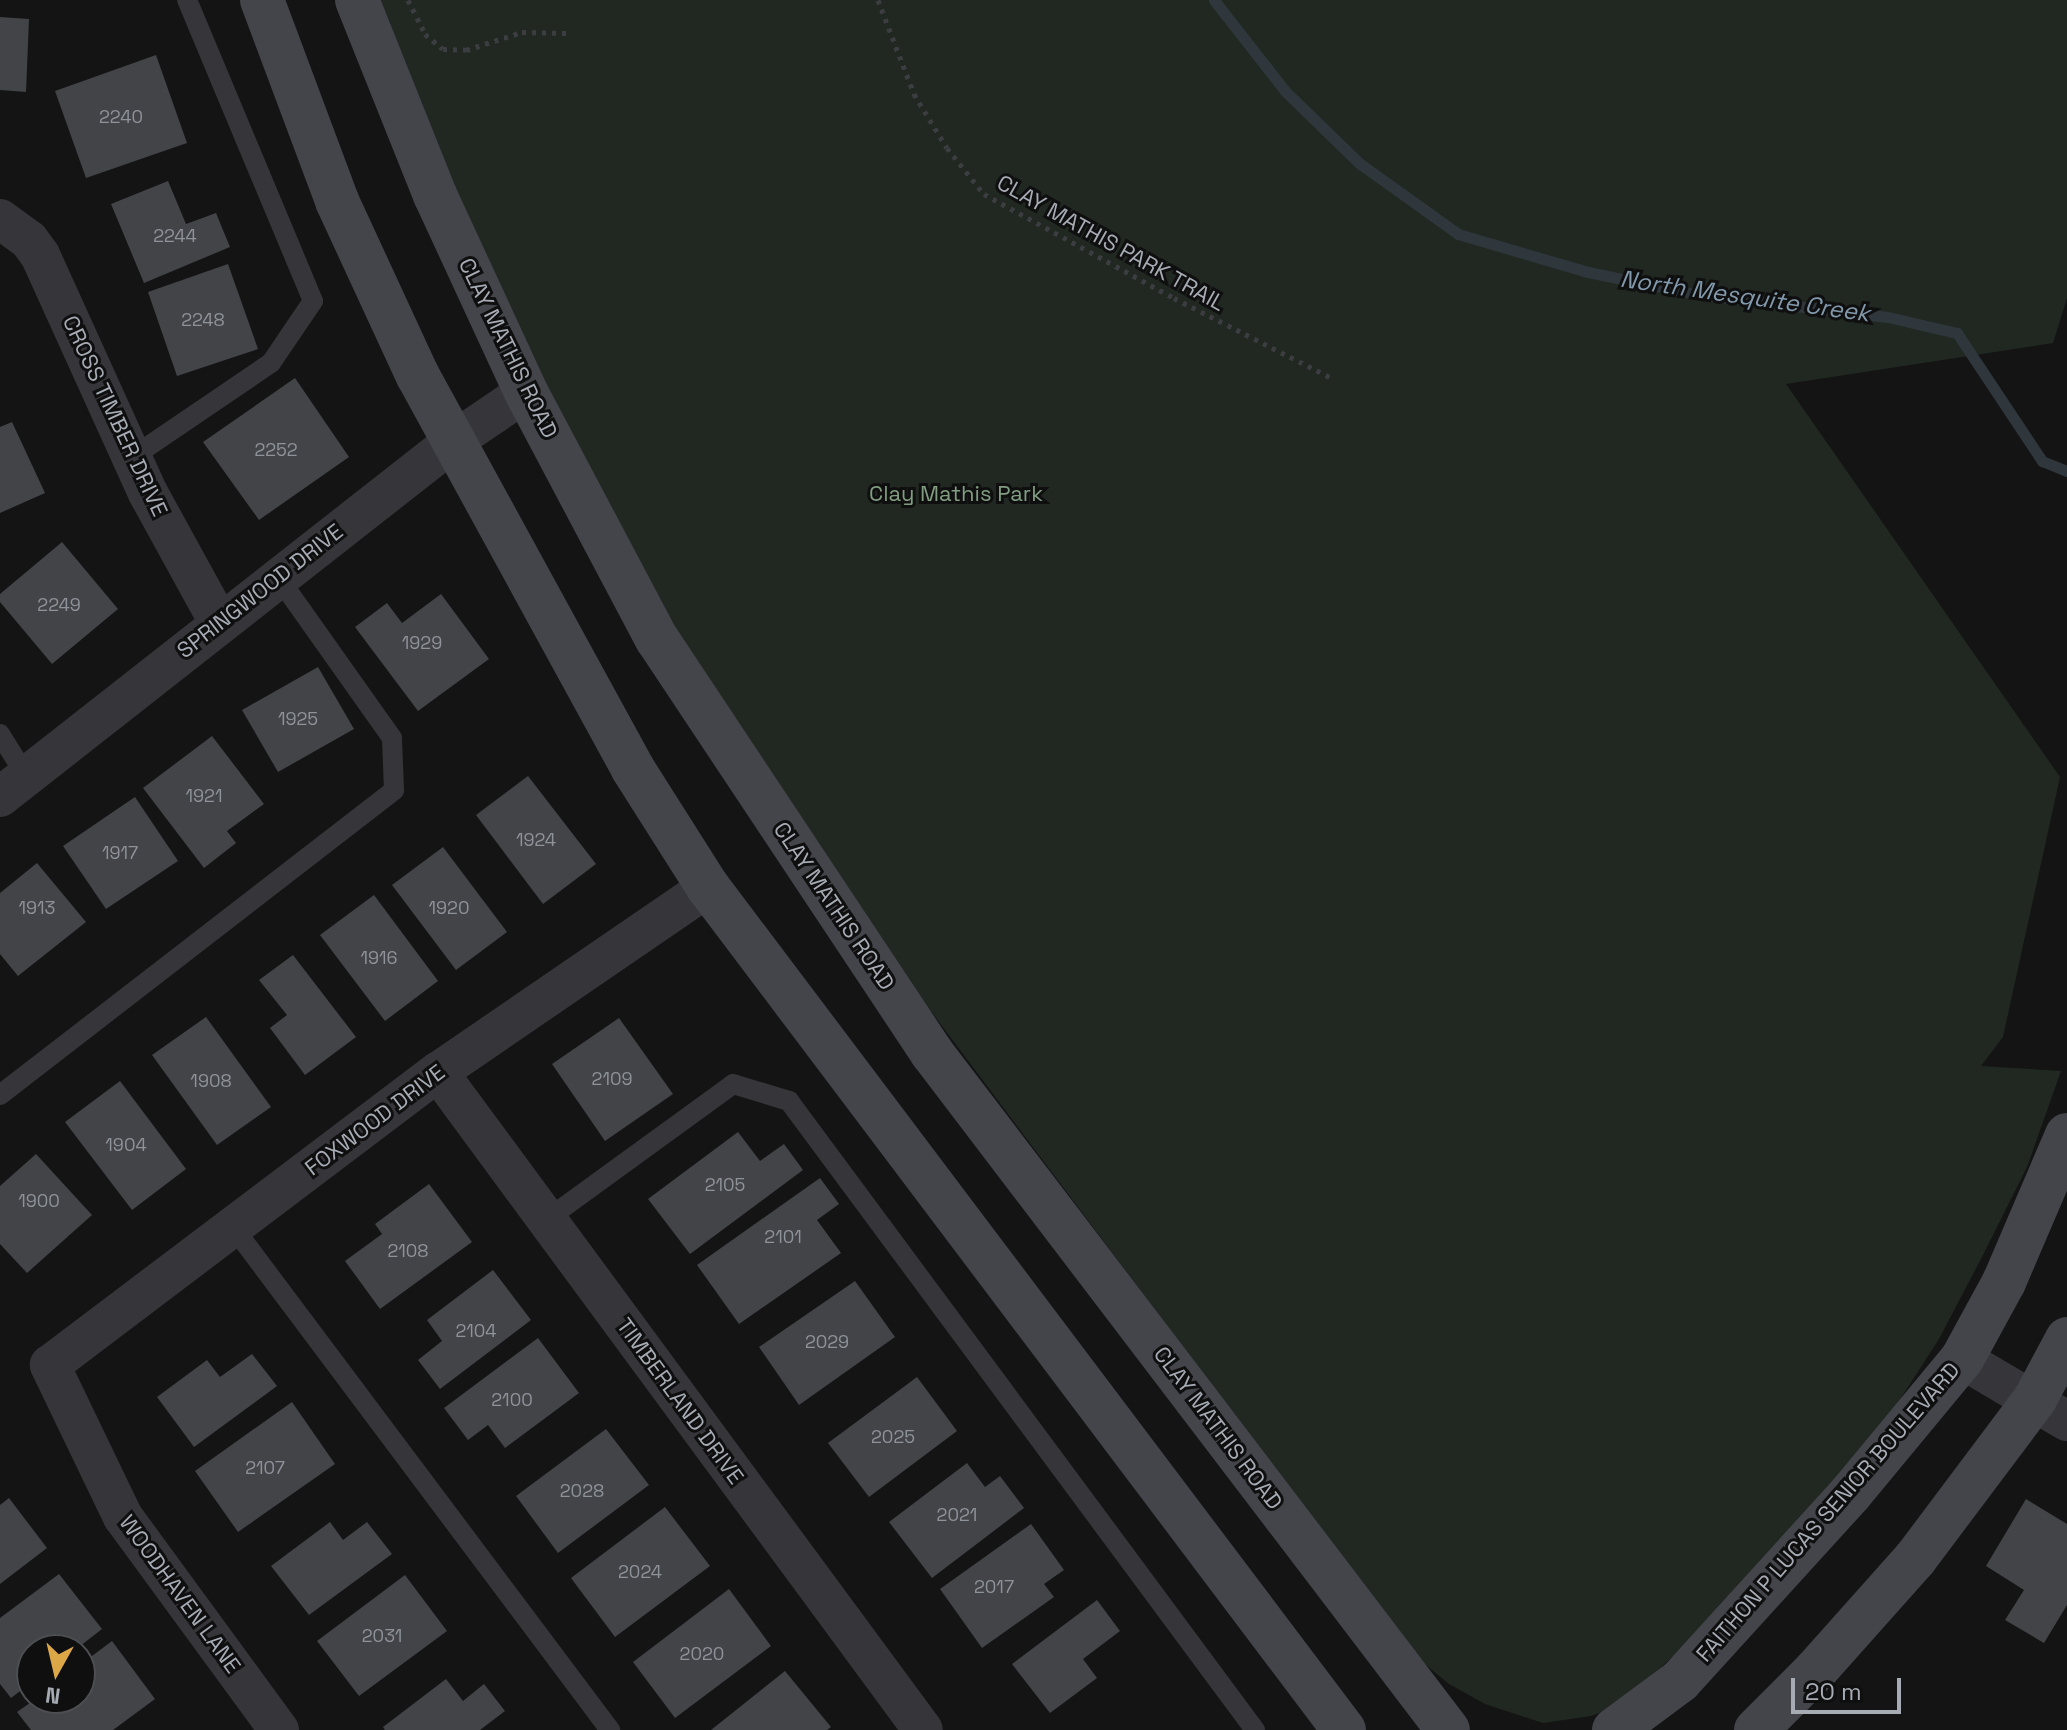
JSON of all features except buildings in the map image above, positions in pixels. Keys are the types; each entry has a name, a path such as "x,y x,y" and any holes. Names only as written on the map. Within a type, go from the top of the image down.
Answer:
{"main road":[{"path":"262,0 337,201 418,376 579,676 708,887 1344,1730"},
{"name":"CLAY MATHIS ROAD","path":"357,0 435,195 526,392 657,639 932,1053 1448,1730"},
{"name":"FAITHON P LUCAS SENIOR BOULEVARD","path":"1614,1730 1680,1681 1851,1493 1962,1359 2004,1282 2067,1135"},
{"path":"1756,1730 1816,1670 2051,1410 2067,1339"}],"street":[{"name":"CROSS TIMBER DRIVE","path":"0,219 29,240 40,255 131,458 219,622"},
{"name":"SPRINGWOOD DRIVE","path":"13,786 455,440 526,392"},
{"name":"FOXWOOD DRIVE","path":"50,1365 438,1072 708,887"},
{"name":"TIMBERLAND DRIVE","path":"438,1072 923,1730"},
{"path":"1962,1359 2051,1410"},
{"name":"WOODHAVEN LANE","path":"50,1365 123,1517 279,1730"}],"lane":[{"path":"131,458 271,363 313,301 187,0"},
{"path":"0,1095 394,790 392,738 278,577"},
{"path":"0,734 13,786"},
{"path":"546,1220 733,1084 789,1101 1255,1730"},
{"path":"233,1227 610,1730"}],"path":[{"path":"408,0 425,34 443,49 466,50 522,32 566,33"},
{"name":"CLAY MATHIS PARK TRAIL","path":"878,0 914,94 947,148 984,194 1160,291 1334,379"}],"green space":[{"name":"Clay Mathis Park","path":"374,0 2067,0 2067,298 2053,343 1786,384 2060,777 2003,1037 1981,1066 2061,1071 2027,1167 1939,1339 1888,1418 1733,1601 1620,1705 1591,1716 1543,1723 1485,1704 1449,1684 1415,1656 888,954 678,639 552,414"}],"waterway":[{"name":"North Mesquite Creek","path":"1214,0 1285,91 1359,163 1458,234 1588,272 1695,294 1888,317 1957,333 2042,461 2067,471"}]}
